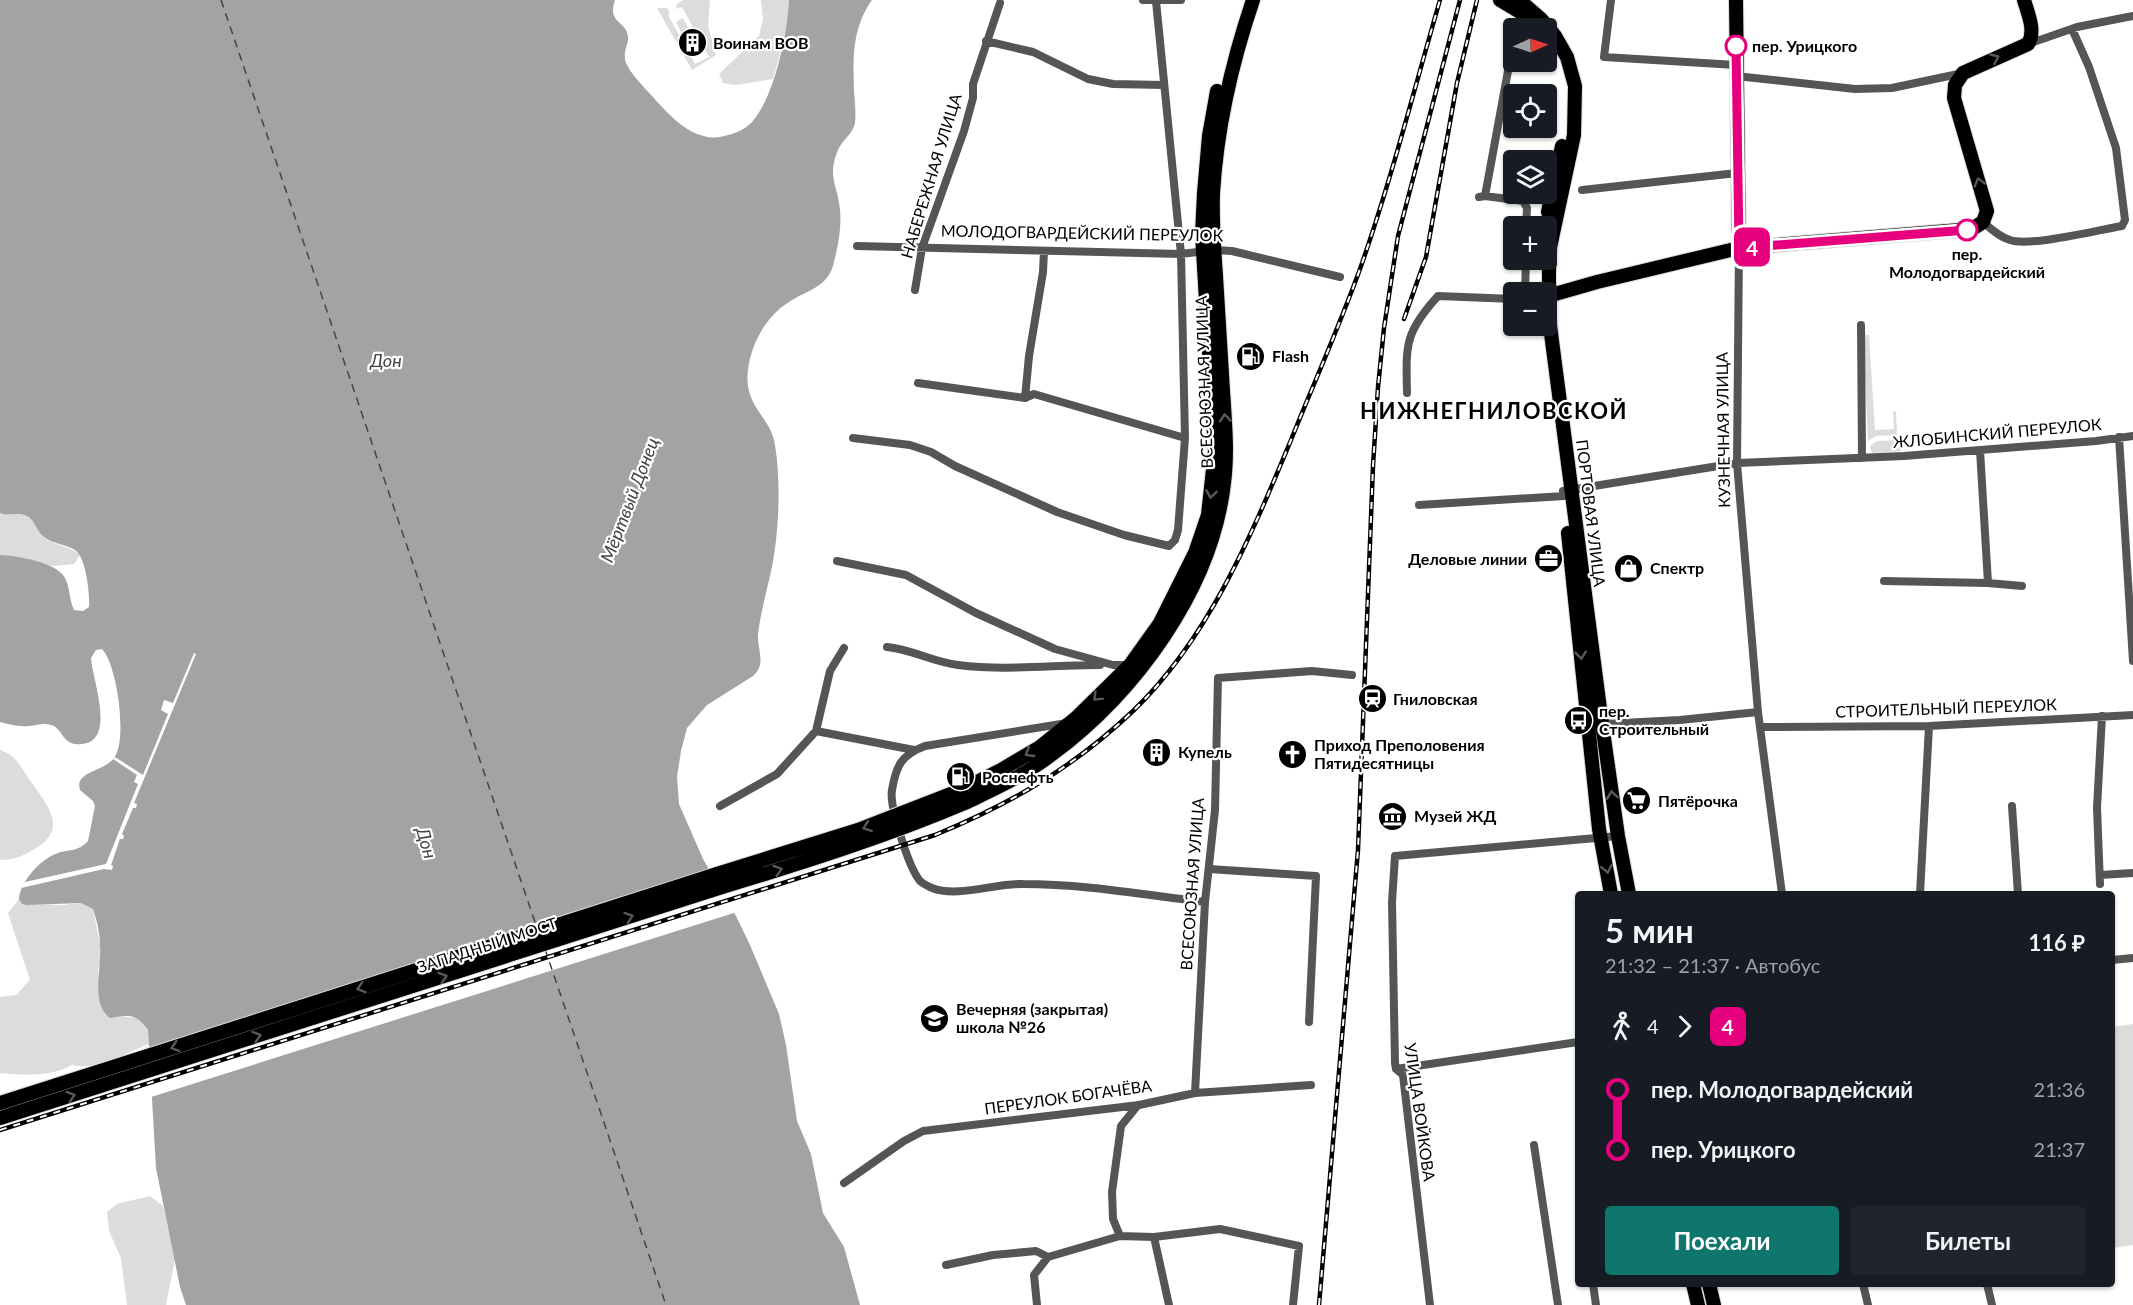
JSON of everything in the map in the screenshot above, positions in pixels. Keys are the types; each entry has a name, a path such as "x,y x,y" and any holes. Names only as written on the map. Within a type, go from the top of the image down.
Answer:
{"main road":[{"name":"ВСЕСОЮЗНАЯ УЛИЦА","path":"1064,736 1085,728 1138,672 1170,628 1205,558 1219,517 1227,449 1204,193 1209,136 1219,84 1233,30 1244,0"},
{"name":"ВСЕСОЮЗНАЯ УЛИЦА","path":"964,796 1009,782 1049,757 1071,722 1130,664 1160,623 1195,553 1208,515 1215,451 1209,251 1213,193 1225,97 1234,59 1253,0"},
{"path":"1500,0 1526,18"},
{"name":"ПОРТОВАЯ УЛИЦА","path":"1519,0 1541,19 1555,36 1567,57 1575,86 1574,135 1549,252 1545,282"},
{"name":"КУЗНЕЧНАЯ УЛИЦА","path":"1736,0 1739,248"},
{"path":"1557,291 1739,248 1972,229 1983,222 1988,211 1954,99 1954,85 1963,73 2028,44 2032,32 2024,0"},
{"path":"1547,216 1565,134 1567,88 1557,58"},
{"name":"ПОРТОВАЯ УЛИЦА","path":"1543,336 1618,836 1628,891"},
{"name":"ПОРТОВАЯ УЛИЦА","path":"1551,336 1601,838 1610,891"},
{"name":"ЗАПАДНЫЙ МОСТ","path":"5,1102 964,796"},
{"name":"ЗАПАДНЫЙ МОСТ","path":"0,1118 853,846 915,824 964,796"},
{"path":"1694,1287 1698,1305"},
{"path":"1710,1287 1714,1305"}],"street":[{"path":"1143,0 1156,2 1181,0"},
{"path":"1611,0 1604,57 1736,70 1855,89 1892,88 1963,73"},
{"path":"853,438 910,446 931,452 955,466 1057,512 1124,535 1169,546 1175,540 1178,530 1185,438 1181,254 1156,2"},
{"name":"НАБЕРЕЖНАЯ УЛИЦА","path":"915,290 922,248 964,130 973,98 973,84 1000,3"},
{"path":"2028,44 2073,29 2133,16"},
{"path":"1983,222 1996,233 2012,241 2034,241 2122,226 2124,220 2116,148 2089,67 2073,29"},
{"path":"986,41 1033,52 1088,79 1113,84 1164,85"},
{"path":"1508,72 1482,196 1523,201 1527,208 1527,216"},
{"path":"1582,190 1737,173"},
{"name":"МОЛОДОГВАРДЕЙСКИЙ ПЕРЕУЛОК","path":"857,246 1181,254 1232,251 1340,277"},
{"name":"КУЗНЕЧНАЯ УЛИЦА","path":"1739,248 1737,463 1758,712 1782,891"},
{"path":"1025,398 1044,251"},
{"path":"1407,393 1408,341 1419,316 1438,296 1503,299"},
{"path":"1861,325 1862,458"},
{"path":"918,383 1025,398 1034,394 1185,438"},
{"name":"ЖЛОБИНСКИЙ ПЕРЕУЛОК","path":"1419,505 1566,492 1737,463 1980,450 2133,436"},
{"path":"2119,437 2133,661"},
{"path":"1980,450 1988,583"},
{"path":"837,561 906,575 976,613 1055,649 1113,665"},
{"path":"1884,581 2022,586"},
{"path":"886,647 957,665 1036,667 1054,664 1130,664"},
{"path":"720,806 777,774 816,730 830,671 844,648"},
{"name":"ВСЕСОЮЗНАЯ УЛИЦА","path":"1195,1093 1205,902 1215,810 1218,678 1312,671 1352,675"},
{"path":"1602,724 1680,720 1758,712"},
{"name":"СТРОИТЕЛЬНЫЙ ПЕРЕУЛОК","path":"1760,727 1929,726 2133,715"},
{"path":"2102,716 2097,808 2100,880 2133,873"},
{"path":"1071,722 925,746 904,757 895,771 891,796 908,860 921,882 934,888 950,891 1020,884 1063,885 1205,902"},
{"path":"1920,891 1929,726"},
{"path":"816,730 914,750"},
{"path":"2012,806 2018,891"},
{"path":"1601,838 1618,836"},
{"name":"УЛИЦА ВОЙКОВА","path":"1430,1305 1403,1075 1396,1069 1392,902 1395,856 1601,838"},
{"path":"1209,869 1316,876 1309,1022"},
{"path":"2115,960 2133,958"},
{"path":"1396,1069 1575,1042"},
{"name":"ПЕРЕУЛОК БОГАЧЁВА","path":"844,1183 904,1141 923,1131 1139,1105 1195,1093 1311,1086"},
{"path":"1120,1236 1113,1219 1112,1192 1121,1126 1139,1105"},
{"path":"1534,1145 1558,1305"},
{"path":"1037,1305 1034,1275 1048,1257 1120,1236 1154,1237 1220,1228 1299,1246 1293,1305"},
{"path":"1154,1237 1168,1305"},
{"path":"946,1265 993,1255 1036,1251 1048,1257"},
{"path":"1593,1287 1596,1305"},
{"path":"1864,1287 1868,1305"},
{"path":"1988,1287 1992,1305"}],"shaded area":[{"path":"683,0 710,0 708,26 716,55 692,70 657,8 667,8 670,14 668,15 695,64 709,57 682,7 677,9 676,5"},
{"path":"761,0 789,0 779,60 773,79 736,85 723,83 719,74 759,36 763,19"},
{"path":"683,18 699,49 692,53 676,22"},
{"path":"1863,335 1869,335 1875,430 1894,429 1893,412 1896,411 1897,435 1876,436 1868,441"},
{"path":"1900,440 1901,451 1872,453 1870,446 1877,441"},
{"path":"0,513 28,516 46,539 80,555 74,564 53,566 0,555"},
{"path":"0,750 15,759 22,767 50,811 53,828 50,836 31,851 16,858 0,860"},
{"path":"19,899 22,904 81,903 93,909 100,944 101,957 98,969 100,999 105,1015 138,1018 148,1030 149,1044 92,1066 72,1065 56,1072 37,1074 0,1073 0,997 16,995 30,980 8,913"},
{"path":"2133,1024 2133,1245 2115,1248 2115,1027"},
{"path":"150,1196 163,1206 175,1259 166,1305 127,1305 121,1258 109,1231 107,1212 117,1204"}],"water":[{"name":"Дон","path":"0,0 615,0 613,13 628,36 625,59 631,71 659,104 685,128 705,136 716,137 744,129 760,111 778,64 786,30 789,0 872,0 861,21 855,44 855,123 835,158 833,176 840,211 840,227 833,266 821,284 796,298 773,315 756,341 748,370 748,383 753,402 768,426 775,445 778,475 778,522 772,567 758,634 760,667 753,676 707,705 687,728 677,777 679,804 703,859 750,945 779,1014 797,1121 811,1154 823,1213 844,1247 860,1305 186,1305 180,1287 156,1168 148,1030 144,1024 132,1016 110,1018 100,1004 99,936 93,909 81,903 27,905 22,904 19,899 23,885 38,865 51,856 77,849 88,841 95,806 93,801 80,790 79,784 85,775 104,766 114,758 118,749 120,720 116,685 102,649 96,650 91,658 98,696 100,725 97,736 89,743 71,743 58,729 48,724 21,726 0,722 0,555 36,561 61,572 67,582 74,610 83,611 89,607 89,601 85,568 75,550 44,537 27,516 0,513"}],"pier":[{"path":"194,653 196,654 134,803 137,804 136,808 133,808 122,834 123,839 120,839 111,865 112,870 104,869 21,888 25,882 106,864 138,784 134,782 137,775 113,759 115,757 143,775 168,714 161,710 164,700 173,703"},
{"path":"712,868 737,912 148,1098 146,1050"}],"ferry route":[{"path":"221,0 536,925"},
{"path":"545,949 666,1305"}],"railway":[{"path":"0,1130 935,835 1015,797 1040,783 1087,750 1133,711 1184,651 1226,584 1260,513 1360,269 1392,169 1440,0"},
{"path":"1319,1305 1358,850 1373,466 1384,328 1398,236 1460,0"},
{"path":"1404,319 1426,257 1457,83 1477,0"}],"bus line":[{"name":"4","path":"1736,46 1739,248 1967,230"}],"place":[{"name":"Воинам ВОВ","path":"692,43"},
{"name":"пер. Урицкого","path":"1736,46"},
{"name":"пер. Молодогвардейский","path":"1967,230"},
{"name":"Flash","path":"1251,356"},
{"name":"Деловые линии","path":"1548,559"},
{"name":"Спектр","path":"1629,568"},
{"name":"Гниловская","path":"1372,699"},
{"name":"пер. Строительный","path":"1578,720"},
{"name":"Купель","path":"1157,752"},
{"name":"Приход Преполовения Пятидесятницы","path":"1293,754"},
{"name":"Роснефть","path":"961,777"},
{"name":"Пятёрочка","path":"1637,801"},
{"name":"Музей ЖД","path":"1393,816"},
{"name":"Вечерняя (закрытая) школа №26","path":"935,1018"}],"district":[{"name":"НИЖНЕГНИЛОВСКОЙ","path":"1494,411"}],"water label":[{"name":"Мёртвый Донец","path":"630,500"}]}
